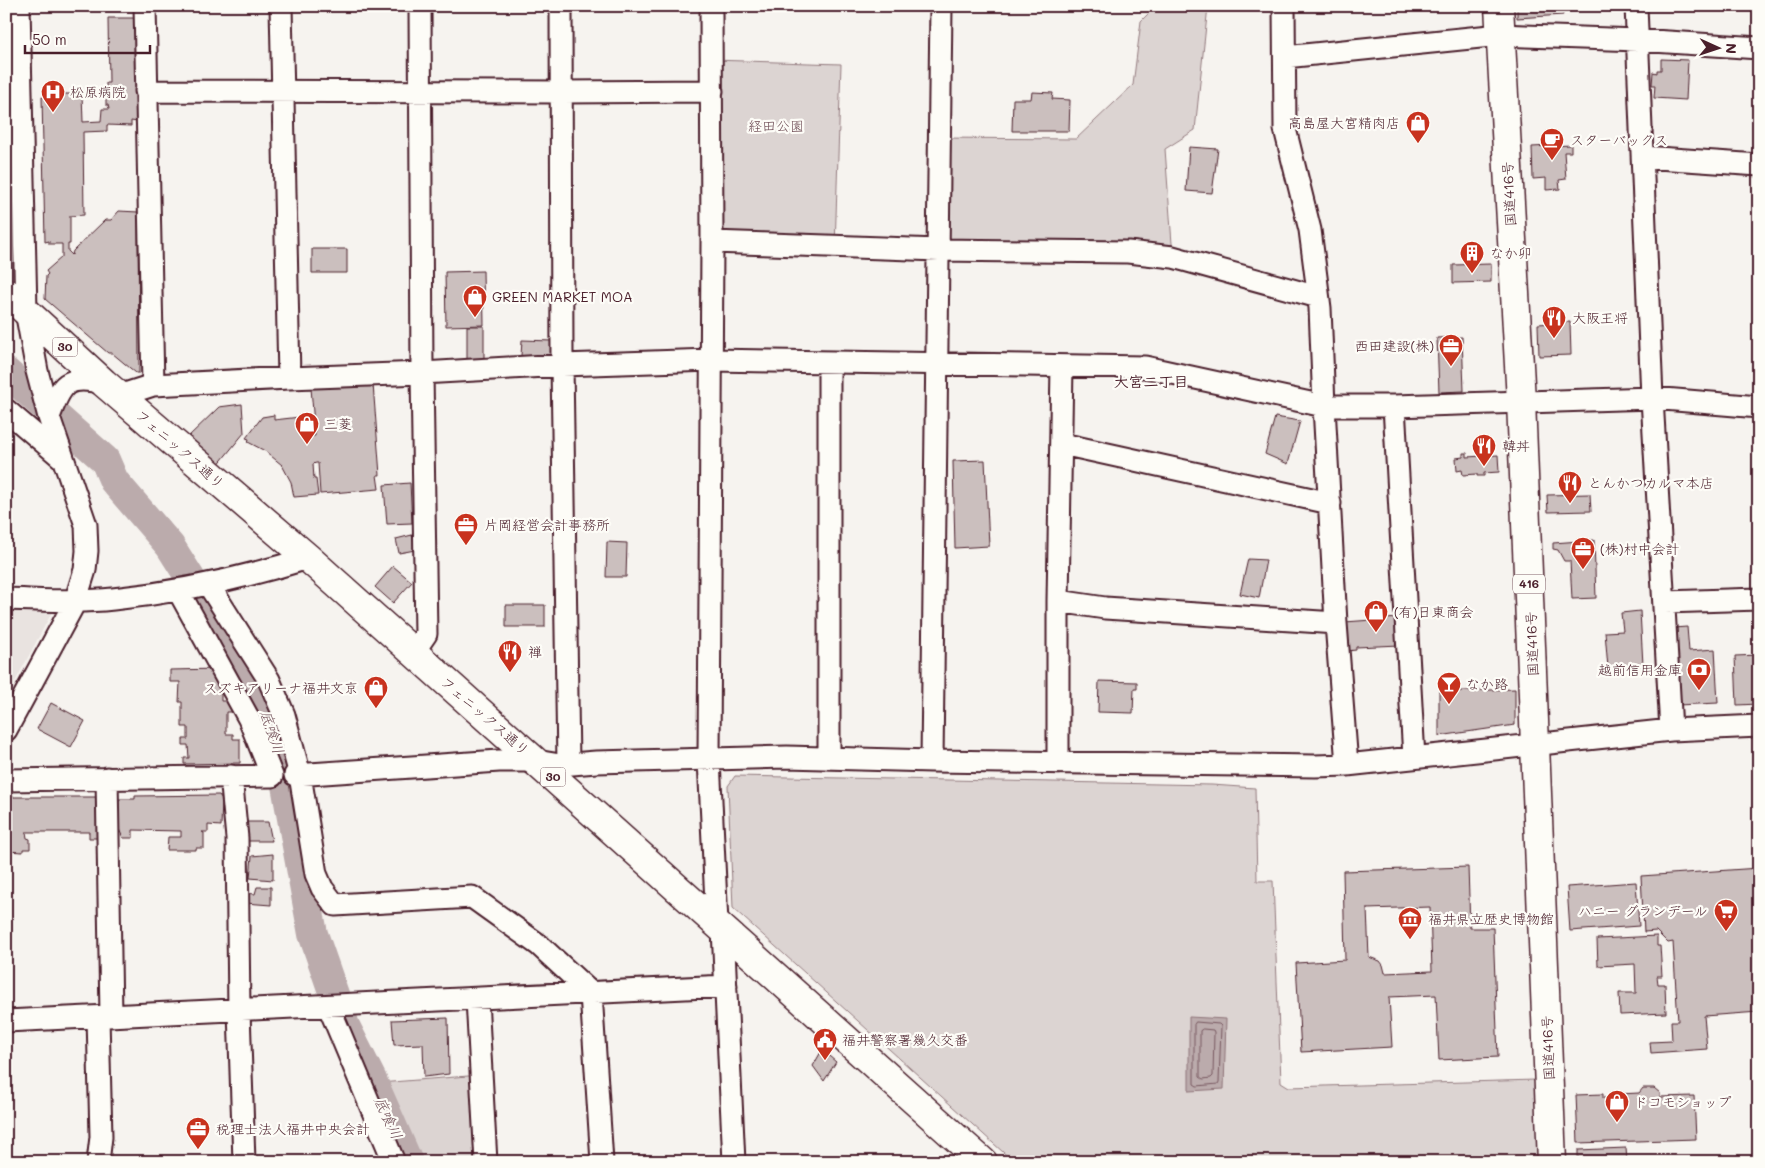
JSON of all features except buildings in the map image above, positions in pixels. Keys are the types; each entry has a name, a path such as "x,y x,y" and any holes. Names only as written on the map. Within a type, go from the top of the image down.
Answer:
{"main road":[{"name":"国道416号","path":"1499,6 1522,401 1552,1162"},
{"name":"フェニックス通り","path":"16,302 111,390 308,558 983,1162"}],"street":[{"path":"6,730 75,602 85,570 87,536 82,513 49,417 16,302 19,6"},
{"path":"145,6 153,385"},
{"path":"281,6 289,378"},
{"path":"413,653 426,634 422,374 420,6"},
{"path":"561,6 562,365 568,764"},
{"path":"711,6 712,242 709,760 726,986 734,1162"},
{"path":"932,761 941,6"},
{"path":"1284,6 1285,129 1310,230 1318,297 1336,623 1347,765"},
{"path":"1636,6 1652,398 1671,730"},
{"path":"1285,56 1500,35 1638,40 1759,48"},
{"path":"146,91 712,91"},
{"path":"1643,157 1759,165"},
{"path":"712,242 939,250 1128,252 1173,257 1318,297"},
{"path":"49,417 60,391 68,383 80,379 111,390 153,385 289,378 422,374 562,365 711,360 937,362 1145,367 1324,406 1394,406 1652,398 1759,407"},
{"path":"829,362 829,758"},
{"path":"1058,763 1058,602 1062,366"},
{"path":"1394,406 1414,758"},
{"path":"6,410 62,456"},
{"path":"1062,444 1330,503"},
{"path":"6,599 75,602 113,600 178,590 253,575 308,558"},
{"path":"208,584 269,680 284,715 316,874 322,888 335,905 472,897 538,945 591,993 602,1162"},
{"path":"6,780 272,776 249,719 178,590"},
{"path":"1665,602 1759,599"},
{"path":"1058,602 1105,608 1336,623"},
{"path":"297,775 499,761 536,761 560,765 596,762 787,757 1265,767 1347,765 1671,730 1759,726"},
{"path":"231,776 237,838 239,1011 244,1162"},
{"path":"98,1162 101,1138 108,778"},
{"path":"6,1021 329,1007 726,986"},
{"path":"477,999 486,1162"},
{"path":"329,1007 394,1162"}],"shaded area":[{"path":"6,607 49,607 51,614 6,699"}],"green space":[{"path":"1153,6 1208,6 1195,130 1165,149 1173,257 939,247 939,138 1076,139 1133,85 1141,21 1153,9"},
{"name":"経田公園","path":"712,60 841,64 835,247 712,242"},
{"path":"735,776 1212,785 1255,788 1257,881 1273,881 1281,1082 1289,1087 1536,1080 1539,1162 1014,1162 733,908 728,786"},
{"path":"481,1075 486,1162 408,1162 379,1083"}],"water":[{"path":"1189,1017 1226,1019 1224,1089 1189,1091"}],"waterway":[{"name":"底喰川","path":"6,372 105,460 114,481 170,546 240,657 266,711 282,763 313,934 345,1026 372,1080 408,1162"}],"place":[{"name":"松原病院","path":"53,113"},
{"name":"高島屋大宮精肉店","path":"1418,144"},
{"name":"スターバックス","path":"1552,161"},
{"name":"なか卯","path":"1472,274"},
{"name":"GREEN MARKET MOA","path":"475,318"},
{"name":"大阪王将","path":"1554,339"},
{"name":"西田建設(株)","path":"1451,367"},
{"name":"三菱","path":"307,445"},
{"name":"韓丼","path":"1484,467"},
{"name":"とんかつカルマ本店","path":"1570,504"},
{"name":"片岡経営会計事務所","path":"466,546"},
{"name":"(株)村中会計","path":"1583,570"},
{"name":"(有)日東商会","path":"1376,633"},
{"name":"禅","path":"510,673"},
{"name":"越前信用金庫","path":"1699,691"},
{"name":"なか路","path":"1449,705"},
{"name":"スズキアリーナ福井文京","path":"376,709"},
{"name":"ハニー グランデール","path":"1726,932"},
{"name":"福井県立歴史博物館","path":"1410,940"},
{"name":"福井警察署幾久交番","path":"825,1061"},
{"name":"ドコモショップ","path":"1617,1123"},
{"name":"税理士法人福井中央会計","path":"198,1150"}],"district":[{"name":"大宮二丁目","path":"1151,382"}]}
